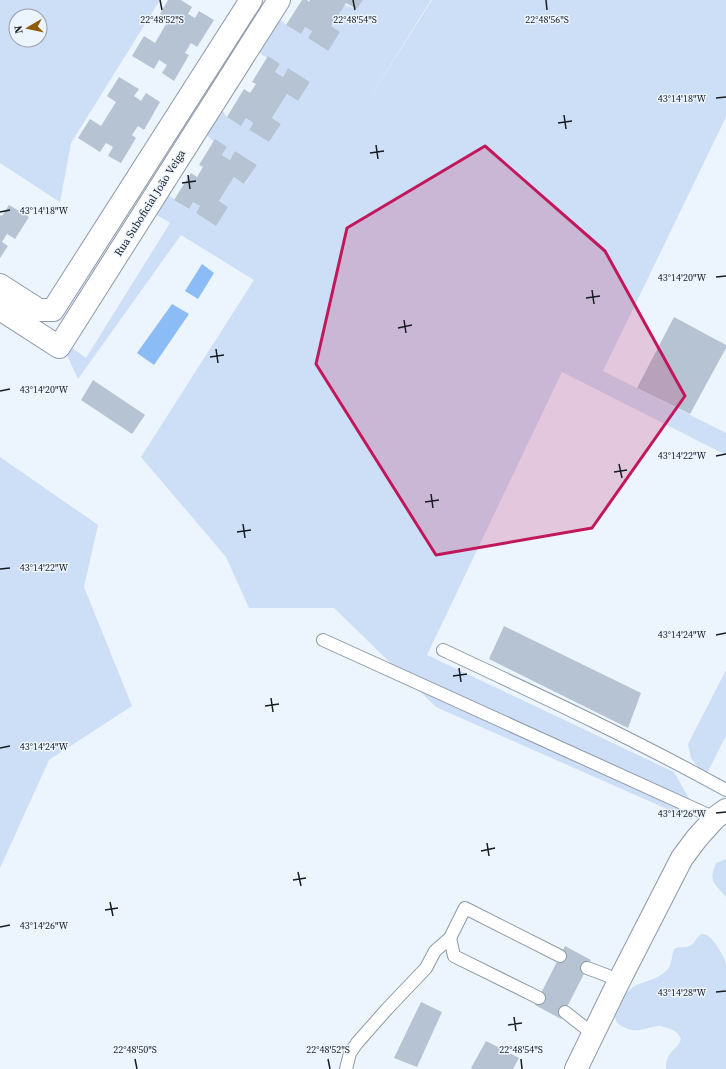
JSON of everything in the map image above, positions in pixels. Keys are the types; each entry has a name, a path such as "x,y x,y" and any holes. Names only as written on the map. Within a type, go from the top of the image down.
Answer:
{"street":[{"path":"0,285 39,310 53,310 251,0"},
{"name":"Rua Suboficial João Veiga","path":"0,309 59,346 280,0"},
{"path":"576,1069 618,981 682,858 697,838 721,814"}],"lane":[{"path":"323,640 721,814"},
{"path":"443,650 569,709 658,753 726,790"},
{"path":"346,1069 350,1053 357,1043 426,968 435,951 450,938 465,908 560,956"},
{"path":"450,938 454,956 539,998"},
{"path":"587,968 618,981"},
{"path":"565,1012 592,1034"}],"highlighted area":[{"path":"485,146 605,251 685,396 592,528 436,555 316,364 347,228"}],"shaded area":[{"path":"0,0 160,0 71,143 60,202 0,163"},
{"path":"363,0 431,0 364,107 432,0 726,0 726,117 603,371 726,433 726,455 562,372 427,655 674,772 694,807 692,820 436,707 334,608 249,608 226,557 141,457 254,280 181,235 78,379 65,351 68,345 86,358 170,223 152,212 164,192 188,209 193,202 200,206 196,213 216,226 219,201 234,177 245,184 257,165 235,151 230,160 222,155 227,147 214,142 206,134 221,109 227,117 241,125 246,118 253,123 249,130 269,142 281,124 272,118 287,94 298,101 310,82 288,68 283,77 275,72 280,64 257,51 278,17 286,25 301,34 305,27 312,31 308,38 328,51 331,26 344,5 357,9"},
{"path":"0,457 98,525 84,587 132,706 49,760 0,868"},
{"path":"726,670 726,736 707,773 701,771 691,758 688,744"},
{"path":"726,859 726,897 714,882 713,875 716,863"},
{"path":"702,934 705,934 713,941 726,964 726,1069 666,1069 666,1063 670,1054 681,1039 678,1034 675,1031 660,1026 639,1030 628,1029 621,1026 616,1021 615,1012 623,997 633,987 666,971 671,963 674,949 690,946"}],"water":[{"path":"202,264 214,273 198,299 185,291"},
{"path":"172,304 189,314 154,365 137,353"}],"building":[{"path":"168,0 181,0 192,7 188,14 195,18 199,11 214,20 197,47 191,43 185,53 189,55 174,81 162,73 167,65 159,60 154,69 132,56 144,36 155,43 169,19 160,14"},
{"path":"302,0 307,0 309,2 310,0 363,0 357,9 346,3 331,26 340,32 328,51 308,38 312,31 305,27 301,34 286,25"},
{"path":"268,56 280,64 275,72 283,77 288,68 310,82 298,101 287,94 272,118 281,124 269,142 249,130 253,123 246,118 241,126 227,117 244,89 250,93 256,84 252,82"},
{"path":"119,77 139,89 134,96 141,101 146,93 160,102 144,130 138,126 132,135 136,138 121,163 108,156 113,147 106,143 100,152 78,138 90,119 101,126 116,102 107,96"},
{"path":"215,139 227,147 222,155 230,160 235,151 257,165 244,184 234,177 219,201 228,207 216,226 196,213 200,206 193,202 189,209 174,200 191,173 197,177 203,167 199,165"},
{"path":"9,205 29,217 15,239 7,234 2,242 8,246 0,258 0,215 2,216"},
{"path":"674,317 726,345 726,348 690,414 637,388"},
{"path":"93,380 145,415 132,434 81,400"},
{"path":"504,626 641,693 628,728 489,659"},
{"path":"565,946 591,960 561,1019 535,1005"},
{"path":"421,1002 442,1012 417,1067 394,1058"},
{"path":"486,1041 519,1058 513,1069 471,1068"}]}
